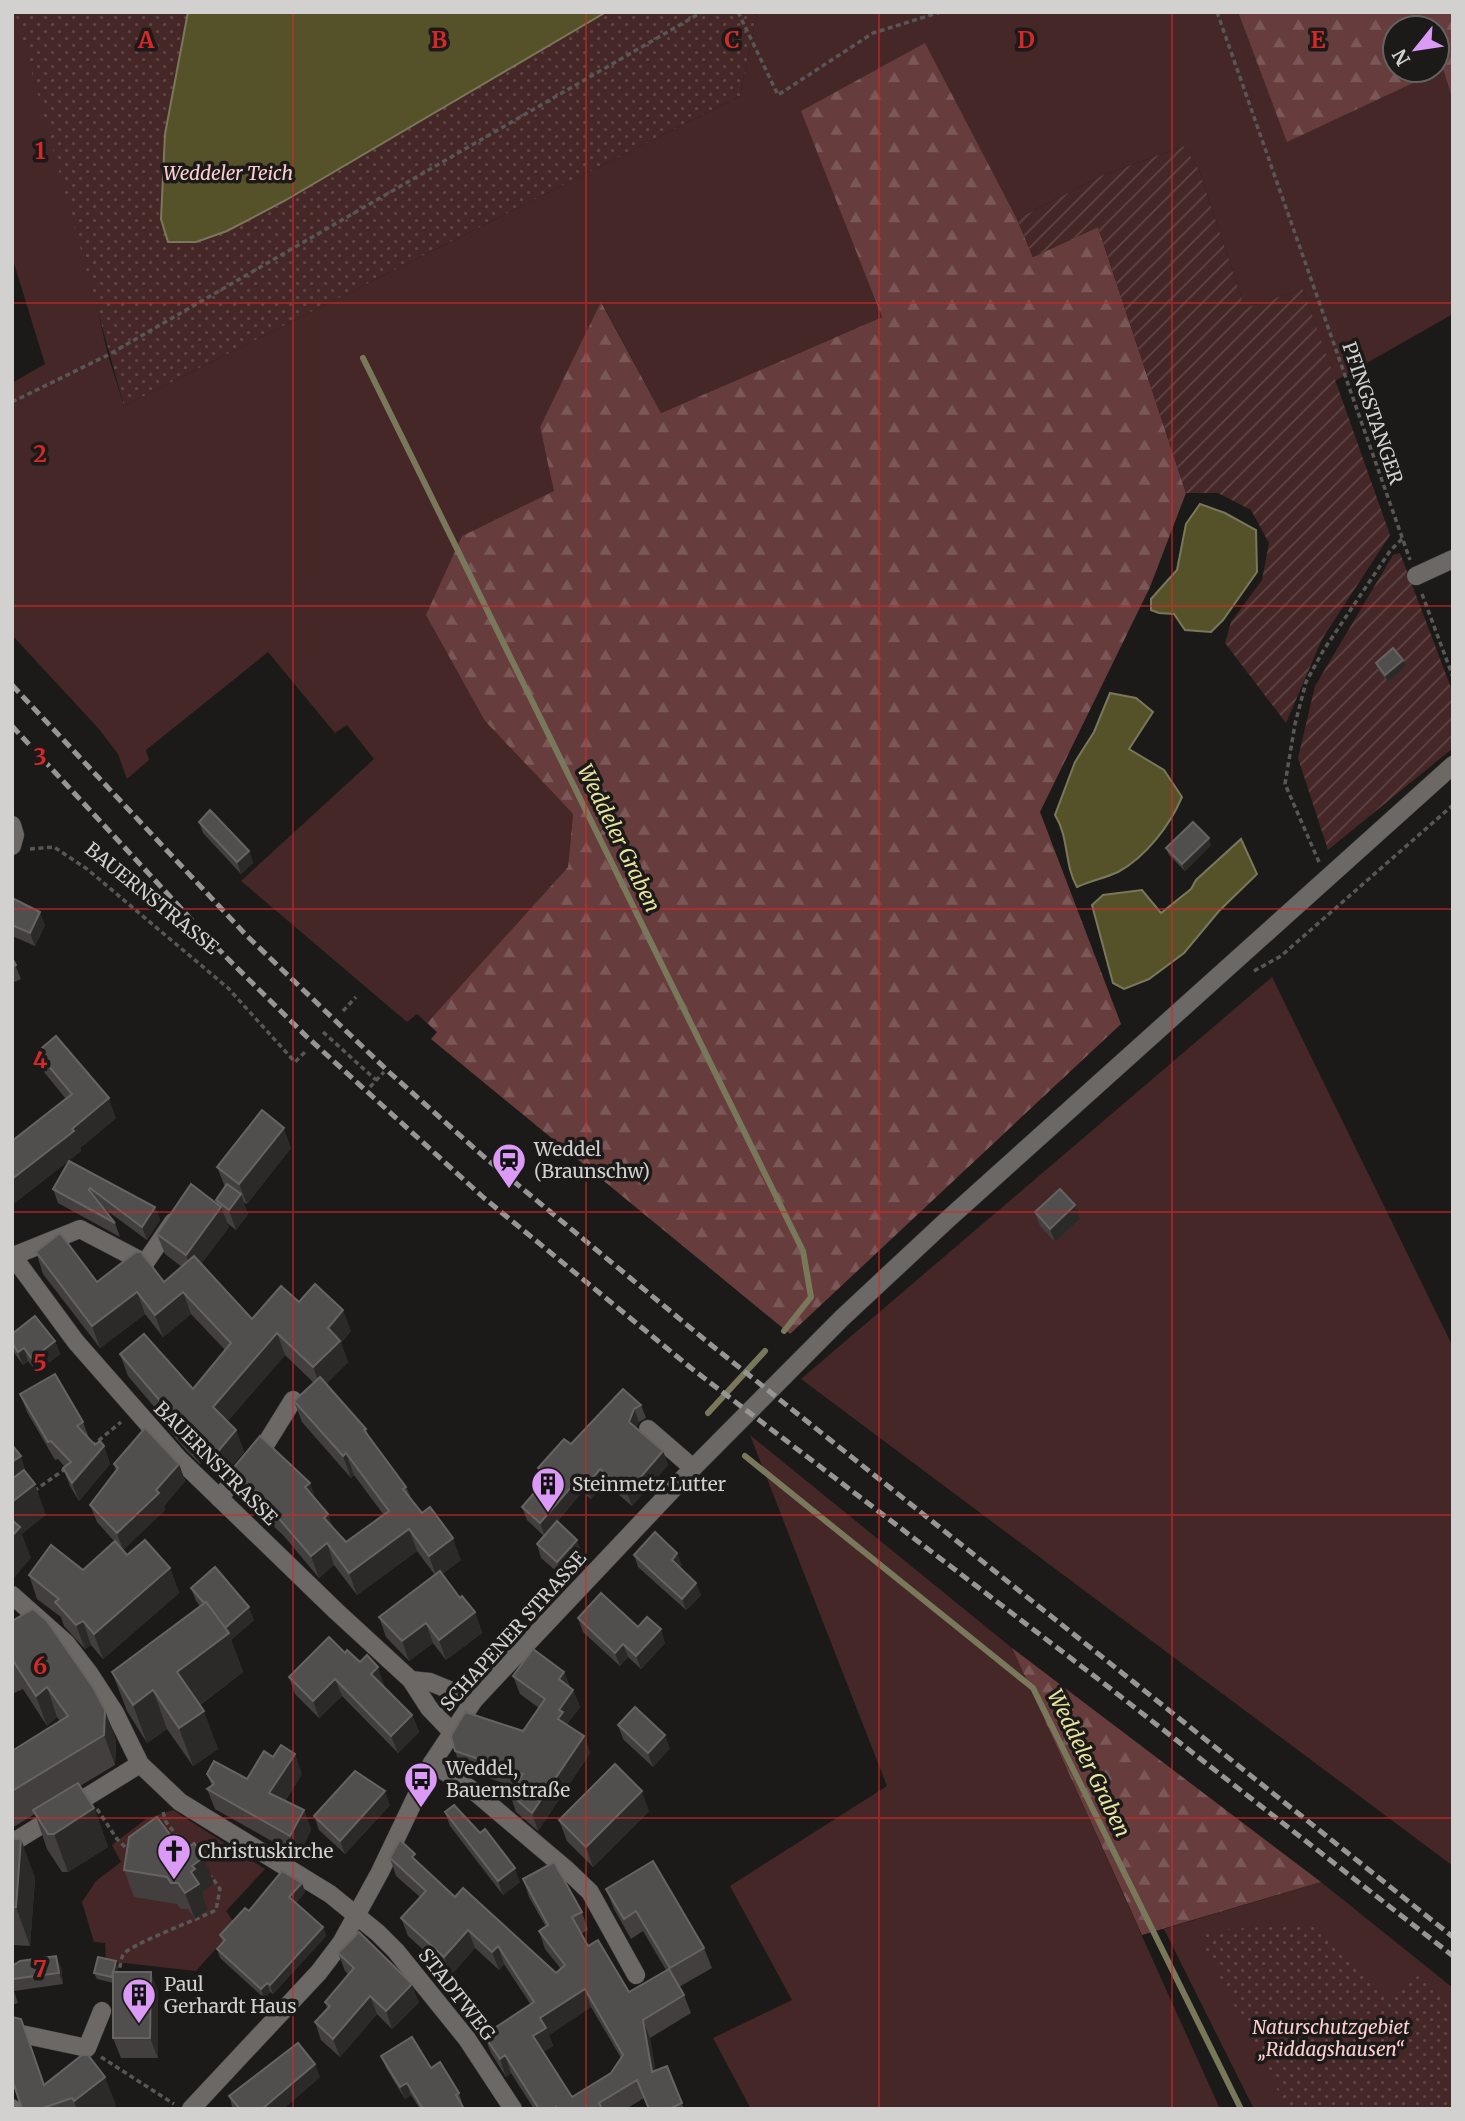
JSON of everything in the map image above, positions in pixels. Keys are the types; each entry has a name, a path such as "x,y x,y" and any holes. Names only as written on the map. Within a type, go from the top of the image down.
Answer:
{"street":[{"path":"1416,576 1453,559"},
{"name":"SCHAPENER STRASSE","path":"200,2105 319,1972 341,1943 432,1763 474,1700 693,1468 842,1318 1329,874 1453,765"},
{"path":"12,825 15,835 13,845"},
{"path":"13,1255 80,1229 145,1263 175,1218"},
{"name":"BAUERNSTRASSE","path":"13,1255 76,1342 135,1410 219,1498 411,1680 429,1709 452,1732"},
{"path":"219,1498 267,1442 293,1400"},
{"path":"648,1429 693,1468"},
{"path":"12,1595 66,1643 89,1673 115,1713 140,1764 12,1843"},
{"name":"BAUERNSTRASSE","path":"411,1680 430,1682 474,1700"},
{"path":"432,1763 475,1792 590,1892 636,1975"},
{"name":"STADTWEG","path":"140,1764 180,1802 330,1894 396,1951 449,2015 513,2109"},
{"path":"12,2032 87,2048 102,2011"}],"path":[{"path":"12,402 108,355 702,12"},
{"path":"738,12 778,95 873,33 941,12"},
{"name":"PFINGSTANGER","path":"1217,12 1453,677"},
{"path":"1329,874 1317,858 1285,784 1295,724 1306,682 1323,651 1390,551 1402,539"},
{"path":"1244,978 1281,956 1453,804"},
{"name":"BAUERNSTRASSE","path":"13,845 30,849 54,847 87,869 228,988 295,1062 307,1050"},
{"path":"343,1011 356,996"},
{"path":"323,1032 376,1080"},
{"path":"370,1087 384,1072"},
{"path":"92,1447 135,1410"},
{"path":"31,1493 71,1465"},
{"path":"88,1796 117,1839 129,1851"},
{"path":"162,1811 166,1822 198,1861"},
{"path":"165,1840 178,1837"},
{"path":"117,1979 123,1954 132,1946 216,1910 220,1889 206,1870"},
{"path":"87,2048 179,2109"}],"green space":[{"path":"12,12 17,12 124,406 740,96 757,12 1238,12 1287,141 1410,84 1448,84 1453,101 1453,314 1335,381 1303,289 1245,308 1199,170 1184,146 1101,176 1017,219 925,44 882,317 661,413 602,303 540,427 555,491 462,536 485,721 573,814 568,867 427,1023 417,1014 407,1022 241,881 374,759 347,725 335,733 268,652 146,750 149,760 127,779 118,754 99,729 12,635 12,383 45,364 12,257"},
{"name":"Weddeler Teich","path":"15,12 757,12 740,96 124,406"},
{"path":"1238,12 1453,12 1453,101 1448,84 1451,84 1451,14 1381,14 1381,84 1411,84 1287,142"},
{"path":"925,43 1017,219 1033,257 1098,227 1186,493 1150,587 1040,812 1121,1024 790,1334 431,1039 437,1032 427,1023 568,867 573,814 485,721 426,615 462,536 554,491 540,427 601,302 661,413 882,317 801,111"},
{"path":"1184,146 1199,170 1245,308 1303,289 1390,535 1322,639 1286,723 1225,643 1231,622 1262,580 1269,543 1251,510 1218,493 1186,493 1098,227 1033,257 1017,219 1101,176"},
{"path":"1400,553 1453,693 1453,748 1328,850 1298,758 1315,686 1393,555"},
{"path":"1272,977 1453,1347 1453,1866 801,1379"},
{"path":"750,1435 1012,1648 1220,2109 751,2109 713,2038 792,2000 730,1886 887,1786"},
{"path":"1012,1648 1321,1882 1142,1935"},
{"path":"173,1810 265,1869 226,1911 236,1926 196,1971 106,1961 105,1943 94,1942 82,1902 96,1881 121,1862 112,1845 146,1819"},
{"name":"Naturschutzgebiet „Riddagshausen“","path":"1321,1882 1453,1988 1453,2109 1254,2109 1164,1929"},
{"name":"Naturschutzgebiet „Riddagshausen“","path":"1310,1923 1389,1997 1418,1976 1453,2003 1453,2109 1287,2109 1197,1932"}],"shaded area":[{"name":"Weddeler Teich","path":"188,12 606,12 286,200 227,231 196,242 168,242 161,219 165,134"},
{"path":"1200,504 1225,513 1256,530 1257,572 1223,620 1211,632 1185,630 1174,614 1151,610 1151,599 1177,570 1186,524"},
{"path":"1110,693 1136,698 1153,712 1129,749 1164,770 1182,797 1164,829 1138,858 1118,872 1077,887 1070,869 1063,832 1055,815 1075,762 1094,732"},
{"path":"1241,839 1257,874 1219,911 1184,953 1149,979 1124,989 1113,983 1092,905 1103,895 1142,890 1161,913 1191,889 1196,880"}],"building":[{"path":"1393,648 1403,660 1385,675 1376,663"},
{"path":"210,810 249,851 237,862 199,822"},
{"path":"1193,822 1209,838 1182,864 1166,848"},
{"path":"12,898 40,912 30,933 12,925"},
{"path":"56,1036 109,1098 72,1129 74,1131 12,1179 12,1141 72,1094 37,1052"},
{"path":"262,1110 284,1128 239,1184 217,1167"},
{"path":"69,1161 155,1207 142,1227 90,1188 115,1223 53,1189"},
{"path":"191,1184 221,1207 186,1255 157,1234"},
{"path":"227,1184 241,1194 229,1210 216,1200"},
{"path":"1060,1189 1075,1205 1050,1229 1035,1212"},
{"path":"60,1233 97,1282 136,1252 141,1252 164,1282 194,1256 252,1319 281,1286 299,1302 315,1284 343,1310 328,1328 340,1341 313,1367 277,1333 213,1407 236,1430 214,1456 195,1438 192,1442 178,1428 158,1406 161,1402 120,1354 144,1334 193,1389 231,1343 183,1292 155,1315 137,1292 92,1326 36,1252"},
{"path":"35,1316 55,1341 32,1359 24,1348 18,1352 12,1343 12,1334"},
{"path":"55,1374 83,1422 77,1426 95,1445 100,1441 104,1446 72,1483 63,1468 71,1462 51,1441 48,1442 20,1394"},
{"path":"320,1377 366,1429 364,1430 406,1487 403,1489 422,1513 430,1507 453,1538 429,1556 409,1529 349,1573 327,1543 311,1556 275,1514 230,1472 260,1436 310,1483 305,1487 328,1514 324,1518 346,1542 389,1511 346,1453 343,1456 294,1401"},
{"path":"623,1389 641,1405 634,1409 629,1422 663,1451 627,1493 600,1469 586,1486 578,1479 540,1523 522,1507 548,1477 538,1468 564,1439 571,1444"},
{"path":"145,1428 179,1464 156,1490 159,1493 117,1533 90,1505 118,1468 114,1464"},
{"path":"12,1445 21,1456 12,1462"},
{"path":"24,1470 35,1484 12,1502 12,1479"},
{"path":"12,1520 20,1527 12,1536"},
{"path":"557,1521 577,1540 557,1562 537,1544"},
{"path":"655,1532 677,1553 672,1560 696,1583 682,1599 634,1555"},
{"path":"145,1540 170,1568 94,1634 83,1621 76,1625 55,1602 59,1599 29,1575 51,1545 83,1570 115,1541 127,1555"},
{"path":"215,1567 249,1607 225,1628 206,1602 191,1588"},
{"path":"440,1571 460,1598 462,1596 475,1612 439,1640 426,1623 402,1641 379,1617"},
{"path":"601,1593 638,1627 647,1617 661,1629 636,1656 623,1644 615,1653 578,1618"},
{"path":"206,1602 229,1633 177,1672 204,1711 179,1728 153,1690 133,1705 112,1672"},
{"path":"33,1609 47,1621 94,1689 105,1710 104,1735 12,1791 12,1751 68,1716 47,1687 36,1696 12,1659 12,1621"},
{"path":"329,1637 345,1653 347,1650 360,1662 367,1655 378,1667 371,1674 412,1715 391,1736 335,1679 313,1701 289,1677"},
{"path":"533,1649 564,1672 559,1679 573,1690 559,1710 563,1712 558,1719 584,1736 532,1813 510,1794 523,1774 455,1751 451,1736 465,1712 523,1731 545,1699 513,1676"},
{"path":"635,1707 665,1735 648,1753 618,1725"},
{"path":"281,1745 295,1754 269,1793 304,1810 290,1836 207,1789 214,1784 207,1774 214,1761 247,1779 264,1751 273,1757"},
{"path":"615,1764 642,1791 586,1847 559,1820"},
{"path":"355,1771 385,1791 340,1841 314,1816"},
{"path":"78,1783 94,1808 54,1834 48,1834 33,1810"},
{"path":"454,1805 480,1833 485,1829 515,1868 498,1881 445,1812"},
{"path":"157,1817 183,1852 194,1843 204,1857 192,1866 195,1869 191,1872 199,1884 185,1893 178,1883 171,1883 167,1877 124,1870 129,1837"},
{"path":"12,1839 21,1839 16,1907 12,1907"},
{"path":"400,1840 415,1854 412,1857 455,1897 463,1888 556,1973 565,1965 539,1931 548,1925 523,1879 554,1862 582,1912 572,1917 588,1946 598,1940 629,1992 669,1969 684,1995 643,2020 652,2072 667,2066 682,2103 669,2109 649,2109 637,2080 599,2103 602,2109 539,2109 505,2055 500,2059 484,2035 534,2002 498,1946 492,1952 468,1930 444,1957 401,1918 426,1891 390,1858","holes":["585,1989 623,2055 611,2073 572,2097 533,2036 546,2028 540,2018"]},
{"path":"653,1861 704,1948 670,1968 636,1911 624,1919 606,1889"},
{"path":"282,1871 302,1883 289,1897 323,1927 270,1985 267,1983 261,1989 217,1949 225,1940 220,1935 245,1908 249,1911"},
{"path":"359,1932 412,1984 386,2011 370,1996 333,2039 315,2022 330,2006 325,2002 354,1968 338,1953"},
{"path":"56,1956 59,1973 12,1979 12,1966 20,1961"},
{"path":"98,1957 116,1961 112,1977 94,1973"},
{"path":"113,1972 151,1972 150,2038 113,2038"},
{"path":"12,2017 21,2019 44,2085 82,2055 88,2055 105,2077 74,2101 72,2098 40,2109 22,2109 12,2079"},
{"path":"412,2037 431,2068 440,2062 459,2093 456,2095 464,2109 423,2109 407,2083 400,2087 381,2056"},
{"path":"298,2043 315,2064 262,2109 240,2109 229,2096"}],"waterway":[{"name":"Weddeler Graben","path":"363,358 803,1251 811,1297 784,1331"},
{"name":"Weddeler Graben","path":"708,1413 765,1351"},
{"name":"Weddeler Graben","path":"745,1456 1033,1688 1241,2109"}],"railway":[{"path":"12,685 247,936 390,1073 483,1156 710,1344 1453,1937"},
{"path":"12,726 226,957 306,1036 484,1198 691,1368 1102,1682 1453,1956"}],"place":[{"name":"Weddel (Braunschw)","path":"509,1190"},
{"name":"Steinmetz Lutter","path":"548,1514"},
{"name":"Weddel, Bauernstraße","path":"421,1809"},
{"name":"Christuskirche","path":"174,1881"},
{"name":"Paul Gerhardt Haus","path":"139,2025"}]}
